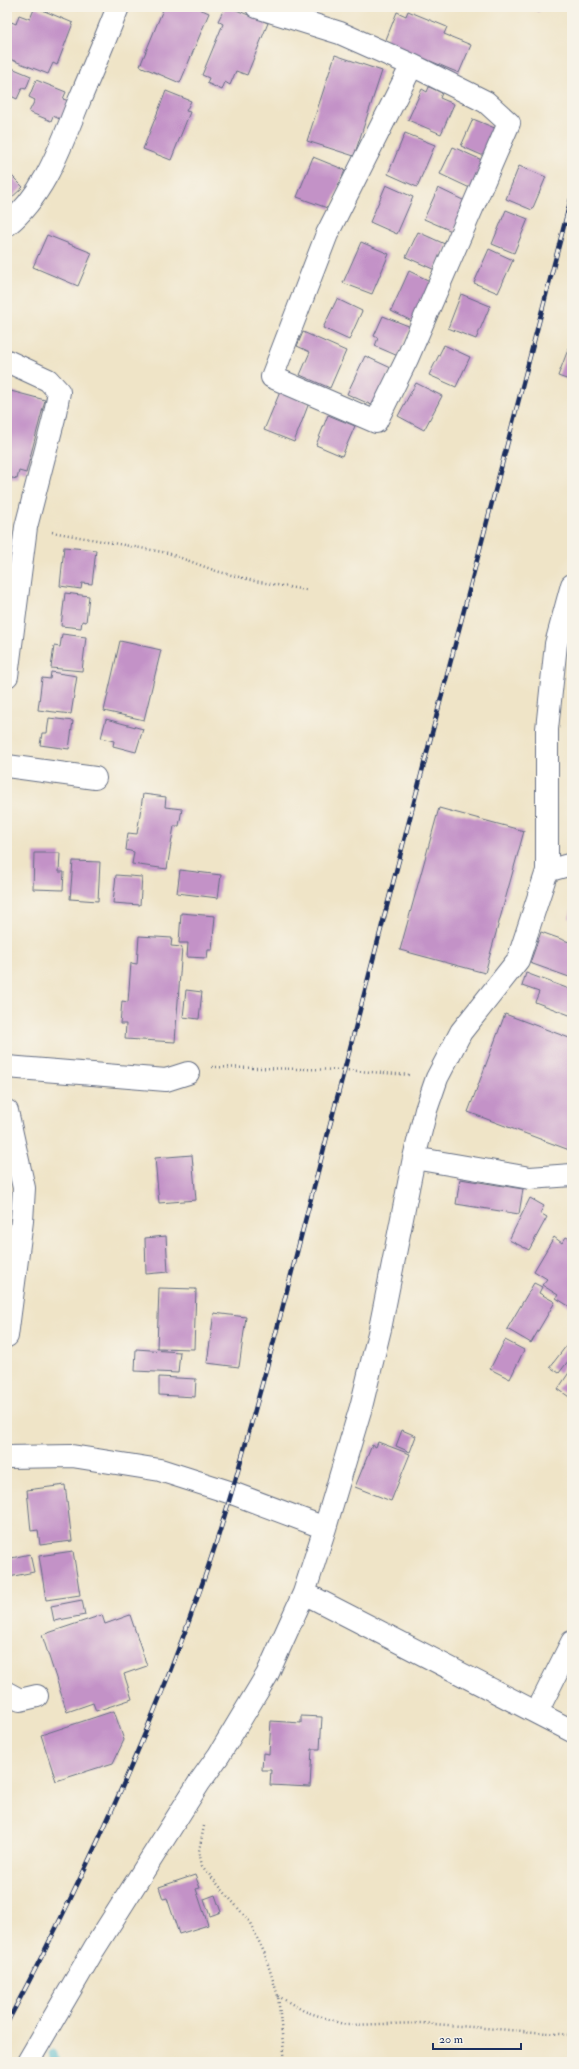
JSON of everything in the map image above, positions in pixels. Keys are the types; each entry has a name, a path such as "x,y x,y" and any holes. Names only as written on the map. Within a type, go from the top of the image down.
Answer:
{"street":[{"path":"7,225 19,216 41,188 118,7"},
{"path":"257,7 340,33 412,65 486,102 509,122 407,359 376,422 272,377 327,234 412,65"},
{"path":"7,361 48,380 59,392 12,590 7,676"},
{"path":"28,2062 94,1949 198,1783 219,1755 267,1675 304,1593 361,1407 377,1343 414,1158 426,1110 437,1078 461,1032 518,960 547,871 547,729 556,644 572,585"},
{"path":"7,766 96,778"},
{"path":"547,871 572,864"},
{"path":"7,1067 166,1080 188,1073"},
{"path":"7,1112 24,1188 22,1221 7,1336"},
{"path":"414,1158 530,1178 572,1175"},
{"path":"7,1457 72,1456 160,1470 232,1493 325,1528"},
{"path":"304,1593 572,1731"},
{"path":"537,1712 572,1642"},
{"path":"7,1693 20,1700 37,1696"}],"path":[{"path":"26,527 168,553 216,571 254,581 306,590"},
{"path":"188,1073 216,1066 345,1070 437,1078"},
{"path":"205,1822 199,1851 202,1866 250,1921 264,1952 278,1996 285,2062"},
{"path":"278,1996 304,2011 346,2025 422,2022 572,2035"}],"building":[{"path":"35,7 73,23 57,65 53,63 48,74 7,58 7,26 9,21 16,24 19,15 30,19"},
{"path":"164,7 195,7 209,13 180,83 140,66"},
{"path":"225,7 229,7 268,23 247,75 236,71 230,85 225,82 222,90 207,83 209,78 202,75 223,24 218,21"},
{"path":"526,7 541,7 539,12"},
{"path":"408,11 447,27 444,34 471,45 459,73 385,42 397,12 406,16"},
{"path":"335,55 382,71 354,156 307,141"},
{"path":"7,66 31,76 26,89 22,88 17,99 7,94"},
{"path":"36,80 66,92 63,99 72,102 64,121 53,116 51,121 29,112 35,100 29,97"},
{"path":"429,87 442,93 440,98 454,104 441,134 408,120 422,89 427,92"},
{"path":"166,91 191,101 186,111 190,112 171,160 143,149"},
{"path":"473,119 497,129 486,157 461,146"},
{"path":"405,133 435,145 417,187 388,174"},
{"path":"453,147 484,161 472,189 440,174"},
{"path":"313,157 345,170 330,209 297,197"},
{"path":"519,166 546,177 532,210 506,199"},
{"path":"10,174 23,187 7,202 7,177"},
{"path":"386,185 413,197 397,234 370,222"},
{"path":"438,188 467,202 454,232 424,219"},
{"path":"506,210 528,219 514,253 492,244"},
{"path":"418,232 447,245 435,270 406,257"},
{"path":"47,235 92,253 78,286 33,267"},
{"path":"361,242 389,254 372,294 343,283"},
{"path":"489,249 513,260 498,293 474,283"},
{"path":"409,271 432,282 414,322 391,311"},
{"path":"461,294 490,306 476,339 448,328"},
{"path":"337,299 362,311 349,340 323,328"},
{"path":"383,316 411,327 398,356 375,346 378,338 374,336"},
{"path":"303,332 346,351 330,388 300,375 310,352 297,346"},
{"path":"572,339 572,381 558,376"},
{"path":"444,345 470,357 456,387 429,375"},
{"path":"365,356 391,368 374,406 347,394"},
{"path":"416,383 442,396 424,430 398,416"},
{"path":"7,390 45,400 26,473 19,471 17,479 7,477"},
{"path":"280,392 309,403 294,442 264,430"},
{"path":"328,415 355,426 342,456 316,445"},
{"path":"64,547 96,550 92,584 82,583 81,589 60,586"},
{"path":"65,593 89,596 86,622 82,621 81,628 61,626"},
{"path":"62,634 86,637 82,671 51,668 54,646 60,647"},
{"path":"120,641 161,650 144,720 104,711"},
{"path":"51,672 77,676 71,714 38,710 42,678 50,679"},
{"path":"49,718 73,721 69,749 40,745 42,733 47,733"},
{"path":"106,719 143,729 136,752 113,746 114,741 101,738"},
{"path":"143,794 166,797 165,807 182,809 179,826 174,826 167,869 132,864 134,852 126,850 128,833 137,834"},
{"path":"439,808 524,831 485,973 400,950"},
{"path":"34,853 60,853 59,872 64,872 63,890 33,889"},
{"path":"73,861 100,862 98,901 70,899"},
{"path":"180,870 221,875 218,898 177,893"},
{"path":"116,875 142,877 140,905 113,903"},
{"path":"572,908 572,919 569,918"},
{"path":"181,913 215,916 212,950 208,950 207,958 187,957 188,943 179,943"},
{"path":"541,932 572,943 572,978 530,963"},
{"path":"139,936 172,938 171,946 182,947 175,1042 125,1039 126,1024 120,1024 122,1001 128,1002 131,963 137,964"},
{"path":"526,973 572,990 572,1016 535,1002 539,992 522,986"},
{"path":"186,990 202,992 199,1019 183,1017"},
{"path":"505,1014 572,1039 572,1151 468,1112"},
{"path":"192,1155 196,1200 159,1203 155,1158"},
{"path":"460,1179 523,1189 519,1214 456,1204"},
{"path":"530,1198 544,1206 540,1213 547,1217 529,1250 509,1240"},
{"path":"166,1236 168,1272 146,1274 145,1238"},
{"path":"554,1237 562,1243 566,1237 572,1240 572,1308 556,1298 558,1295 542,1285 547,1279 534,1271"},
{"path":"534,1283 542,1287 539,1293 555,1302 531,1343 507,1329"},
{"path":"159,1288 196,1289 194,1349 157,1348"},
{"path":"214,1313 246,1317 239,1367 207,1363"},
{"path":"505,1340 524,1350 510,1379 490,1369"},
{"path":"570,1341 572,1343 572,1356 559,1373 550,1367"},
{"path":"136,1349 180,1352 178,1373 135,1371"},
{"path":"572,1368 572,1399 558,1389"},
{"path":"159,1377 196,1379 195,1397 159,1395"},
{"path":"402,1430 416,1436 410,1452 396,1446"},
{"path":"378,1442 410,1454 391,1501 355,1487 372,1445 376,1447"},
{"path":"65,1485 72,1541 40,1545 38,1530 31,1531 27,1490"},
{"path":"73,1551 80,1595 46,1600 39,1556"},
{"path":"30,1554 34,1572 9,1577 7,1559"},
{"path":"82,1600 85,1615 54,1621 51,1606"},
{"path":"102,1615 105,1624 130,1615 147,1666 124,1674 132,1699 96,1711 93,1703 67,1712 42,1635"},
{"path":"114,1711 124,1740 113,1763 56,1781 41,1735"},
{"path":"301,1716 322,1717 320,1749 312,1749 310,1787 270,1785 271,1770 262,1770 263,1753 269,1754 271,1721 301,1723"},
{"path":"195,1875 200,1888 196,1889 208,1925 179,1934 167,1898 163,1899 159,1887"},
{"path":"215,1895 221,1912 210,1916 204,1899"}],"waterway":[{"path":"53,2054 55,2062"}],"railway":[{"path":"7,2023 63,1914 115,1803 163,1691 205,1576 223,1519 272,1348 572,195"}]}
